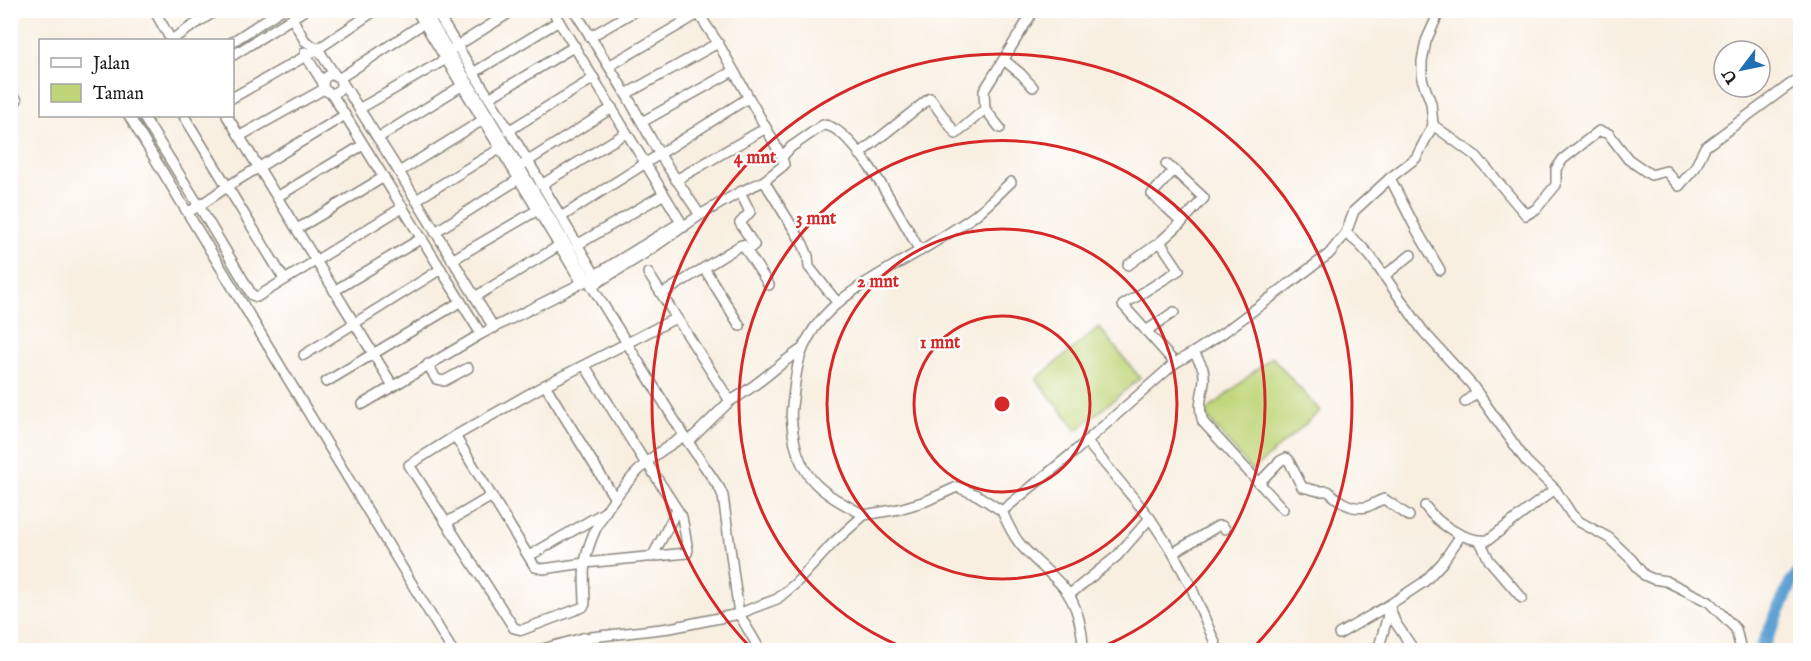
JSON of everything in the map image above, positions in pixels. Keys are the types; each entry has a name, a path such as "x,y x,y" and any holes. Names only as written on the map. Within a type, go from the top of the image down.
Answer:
{"street":[{"path":"154,10 170,39"},
{"path":"173,39 217,10"},
{"path":"234,41 281,10"},
{"path":"234,55 305,10"},
{"path":"234,97 318,49 376,10"},
{"path":"416,10 433,15 457,45 489,98 490,116 501,148 541,185 544,206"},
{"path":"359,109 514,10"},
{"path":"552,10 682,225"},
{"path":"574,10 626,94 660,155 700,215"},
{"path":"489,98 636,10"},
{"path":"1000,128 985,109 984,91 1034,10"},
{"path":"1002,511 1074,452 1175,363 1270,299 1329,254 1346,233 1354,211 1416,158 1433,125 1431,103 1422,79 1422,61 1426,41 1440,10"},
{"path":"363,404 481,334 641,256 682,225 764,181 783,166 782,158 766,128 718,43 697,12 609,66"},
{"path":"433,15 446,55 463,86 490,116 508,131 520,166 519,179 544,206 561,217 569,243"},
{"path":"326,88 327,76 339,78 433,15"},
{"path":"292,18 305,41 306,56 481,334"},
{"path":"473,73 559,21"},
{"path":"575,46 590,37"},
{"path":"305,41 318,49 339,78 494,328"},
{"path":"626,94 718,43"},
{"path":"446,55 490,116 686,439 720,489 723,496 739,614 760,651"},
{"path":"1004,60 1022,74 1033,87"},
{"path":"541,185 733,71"},
{"path":"1433,125 1477,157 1526,215 1536,209 1556,185 1556,169 1563,159 1599,131 1609,134 1628,159 1651,175 1666,171 1679,186 1695,168 1705,147 1800,77"},
{"path":"240,136 326,88 340,90 339,78"},
{"path":"508,131 594,78"},
{"path":"378,138 463,86"},
{"path":"561,217 748,98"},
{"path":"859,154 930,98 956,134 985,109"},
{"path":"520,166 612,108"},
{"path":"188,212 345,115"},
{"path":"297,229 384,177 400,174 490,116"},
{"path":"130,117 452,651"},
{"path":"144,117 252,295 257,297 403,207"},
{"path":"185,117 284,279"},
{"path":"228,117 393,386"},
{"path":"626,133 642,123"},
{"path":"782,158 791,147 826,124 842,134 876,175 920,251"},
{"path":"676,180 766,128"},
{"path":"277,197 363,145"},
{"path":"416,200 501,148"},
{"path":"384,177 393,162"},
{"path":"1128,265 1160,242 1182,222 1204,198 1170,167 1152,194 1182,222"},
{"path":"1390,178 1440,270"},
{"path":"435,232 519,179"},
{"path":"764,181 803,244 808,256 809,267 837,302"},
{"path":"864,515 819,488 803,470 795,444 790,415 802,349 808,337 837,302 969,220 1011,182"},
{"path":"740,192 750,212 740,223 754,245 748,250"},
{"path":"475,297 569,243 664,194"},
{"path":"304,355 441,269 451,258 544,206"},
{"path":"1346,233 1371,257 1423,330 1477,392 1526,461 1556,489 1572,515 1609,538 1644,575 1666,581 1709,602 1736,628 1741,651"},
{"path":"334,291 422,238"},
{"path":"1123,305 1179,270 1160,242"},
{"path":"662,294 743,245 769,285"},
{"path":"1384,276 1411,255"},
{"path":"704,268 740,326"},
{"path":"441,269 458,269"},
{"path":"648,273 730,402"},
{"path":"1116,296 1175,363"},
{"path":"326,382 460,302"},
{"path":"1146,331 1174,312"},
{"path":"676,318 545,385 409,465 514,628 518,630 546,622 583,607 585,604 585,563 594,532 614,497 646,463 686,439 730,402 747,393 779,365 802,349"},
{"path":"1194,352 1203,368 1204,381 1200,398 1203,422 1282,509"},
{"path":"428,364 436,379 441,381 446,381 468,368"},
{"path":"455,436 536,567 543,569 687,553 682,517 585,366"},
{"path":"545,385 614,497"},
{"path":"1465,402 1477,392"},
{"path":"1086,441 1150,518 1173,553 1190,584 1218,651"},
{"path":"1259,483 1280,461 1286,458 1302,487 1328,491 1340,502 1350,507 1367,507 1384,499 1410,516"},
{"path":"539,651 583,638 670,628 739,614 777,598 795,584 833,543 864,515 899,510 957,487 977,495 1002,511 1007,525 1019,543 1070,594 1079,620 1082,649"},
{"path":"1425,506 1433,517 1461,535 1480,541 1488,540 1556,489"},
{"path":"446,523 492,495"},
{"path":"652,557 677,510"},
{"path":"529,556 606,512"},
{"path":"1070,594 1117,556 1150,518"},
{"path":"1173,553 1218,526 1222,526 1225,530"},
{"path":"1339,634 1424,582 1442,563 1461,535"},
{"path":"1480,541 1489,560 1522,597"},
{"path":"1378,651 1389,605"},
{"path":"1389,605 1395,622 1414,651"},
{"path":"583,638 588,651"}],"green space":[{"path":"1099,327 1140,378 1077,430 1036,379"},
{"path":"1272,357 1320,411 1252,471 1204,413"}],"waterway":[{"path":"1761,650 1791,583 1800,572"}]}
